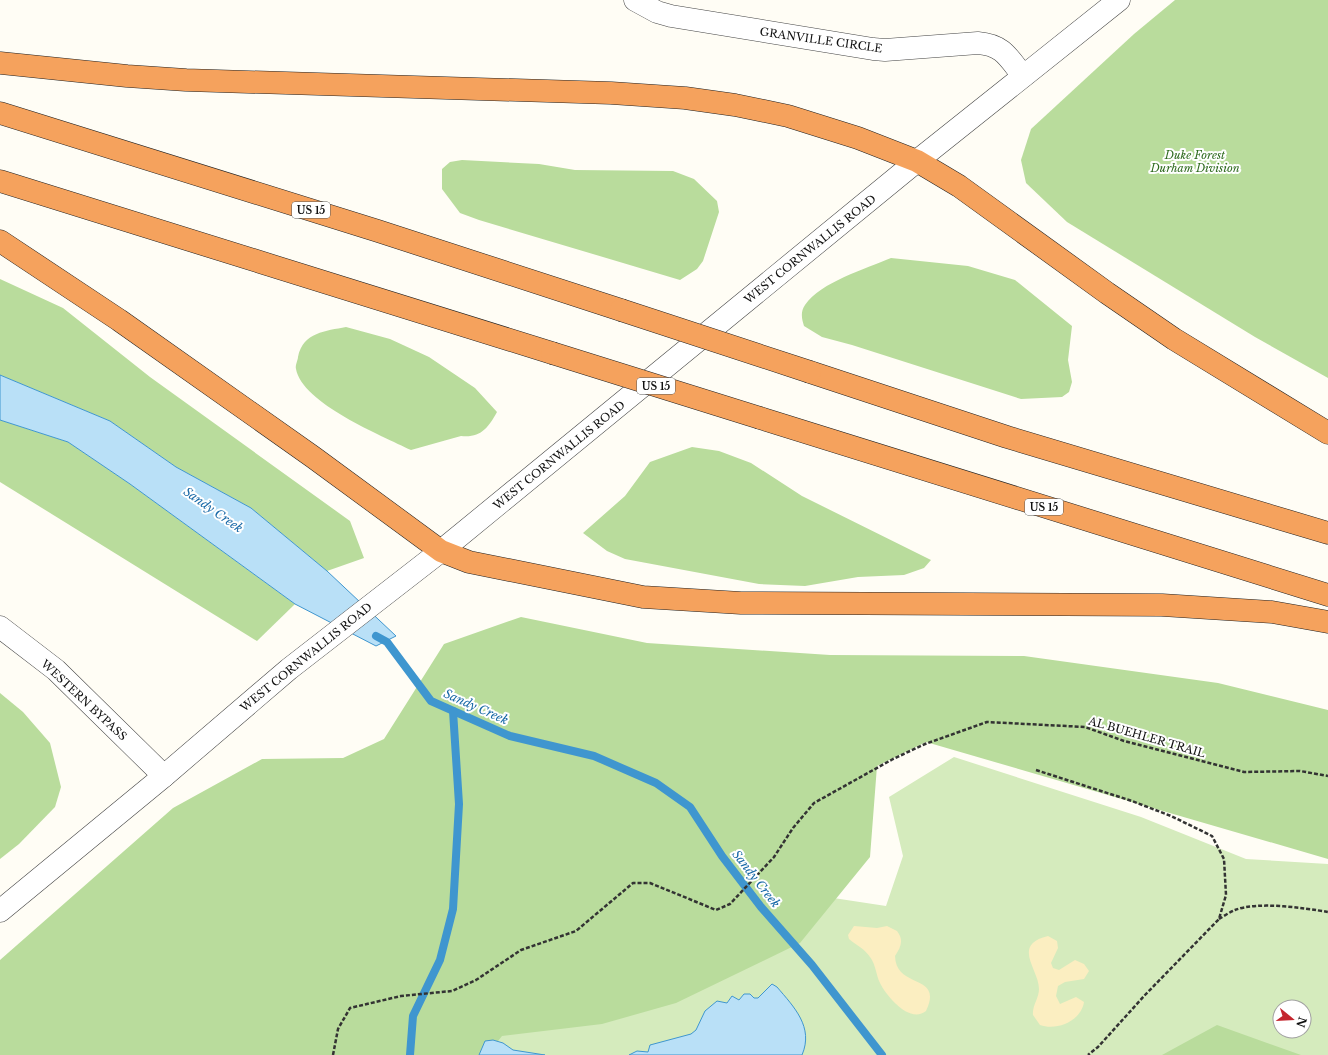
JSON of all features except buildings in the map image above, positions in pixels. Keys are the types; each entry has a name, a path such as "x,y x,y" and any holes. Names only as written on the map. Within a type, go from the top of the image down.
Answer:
{"highway":[{"path":"0,63 112,75 186,80 549,90 685,98 735,105 788,116 858,138 917,161 959,186 1107,293 1174,339 1328,433"},
{"name":"US 15","path":"0,113 386,233 1007,437 1328,533"},
{"name":"US 15","path":"0,181 1328,596"},
{"path":"0,241 120,320 441,551 469,562 643,597 741,602 1162,605 1272,612 1328,622"}],"street":[{"name":"GRANVILLE CIRCLE","path":"635,0 657,12 671,16 873,49 885,50 978,43 989,44 998,47 1004,52 1023,76"},
{"name":"WEST CORNWALLIS ROAD","path":"0,911 164,776 288,669 441,551 917,161 1119,0"},
{"name":"WESTERN BYPASS","path":"0,628 56,670 164,776"}],"path":[{"name":"AL BUEHLER TRAIL","path":"333,1055 338,1029 350,1008 401,996 443,993 476,980 521,950 576,931 633,882 650,883 716,910 730,904 774,857 793,828 814,803 893,759 919,747 987,722 1084,727 1132,743 1244,772 1300,770 1328,776"},
{"path":"1036,770 1132,801 1171,816 1212,836 1224,859 1226,875 1226,895 1219,919"},
{"path":"1088,1055 1098,1047 1145,995 1219,919 1237,909 1249,907 1284,906 1328,912"}],"green space":[{"name":"Duke Forest Durham Division","path":"1175,0 1328,0 1328,378 1255,337 1067,222 1026,183 1021,160 1031,129 1134,34"},
{"path":"462,160 539,164 575,170 673,171 694,179 717,201 719,212 703,261 697,269 680,280 460,213 442,189 442,169 450,162"},
{"path":"891,258 968,266 1015,280 1072,326 1068,360 1072,382 1069,392 1062,397 1021,399 852,345 822,337 804,326 802,310 812,297 832,283 844,277"},
{"path":"0,279 63,308 150,377 350,521 364,558 327,571 251,508 176,467 110,421 0,375"},
{"path":"346,327 390,339 429,357 475,388 497,412 494,418 479,434 461,436 411,450 363,427 327,406 312,394 301,382 296,369 298,357 305,342 316,334"},
{"path":"0,420 68,442 130,484 295,604 257,641 0,482"},
{"path":"692,447 719,451 751,463 802,496 931,560 924,568 904,575 858,577 805,586 759,584 625,559 607,551 583,533 625,496 650,462"},
{"path":"521,617 647,643 830,655 1024,656 1218,683 1328,710 1328,859 926,742 877,766 870,857 800,943 676,1003 602,1024 502,1036 487,1055 0,1055 0,960 173,808 262,759 343,758 384,739 444,644"},
{"path":"0,693 23,712 50,743 61,787 55,807 19,844 0,859"},
{"path":"954,757 1141,817 1246,859 1328,864 1328,1055 459,1055 794,892 886,906 903,856 889,797"},
{"path":"1217,1025 1301,1055 1162,1055"}],"sand":[{"path":"854,926 877,928 887,926 897,931 901,944 895,956 897,967 903,974 924,986 929,991 930,999 926,1011 920,1014 906,1012 893,1001 883,989 874,963 868,954 849,939 848,935"},
{"path":"1048,936 1057,941 1058,948 1051,963 1053,968 1059,970 1075,960 1084,964 1089,971 1084,979 1065,982 1058,986 1056,996 1060,1004 1076,997 1084,1002 1082,1009 1073,1019 1067,1023 1054,1027 1040,1025 1033,1015 1039,989 1029,951 1031,945 1037,940"}],"water":[{"path":"0,375 110,421 176,467 251,508 327,571 396,636 376,646 295,604 130,484 68,442 0,420"},
{"path":"772,984 777,987 796,1010 804,1026 806,1035 802,1055 629,1055 637,1051 648,1052 650,1045 691,1034 696,1030 705,1011 717,1001 727,1003 732,996 739,1000 744,994 750,994 754,998 758,998"},
{"path":"493,1040 503,1043 513,1050 545,1055 479,1055 485,1041"}],"waterway":[{"name":"Sandy Creek","path":"376,636 387,642 431,701 510,736 594,756 656,783 690,807 722,856 761,907 812,965 882,1055"},
{"path":"410,1055 413,1016 440,960 453,909 459,804 453,711"}]}
